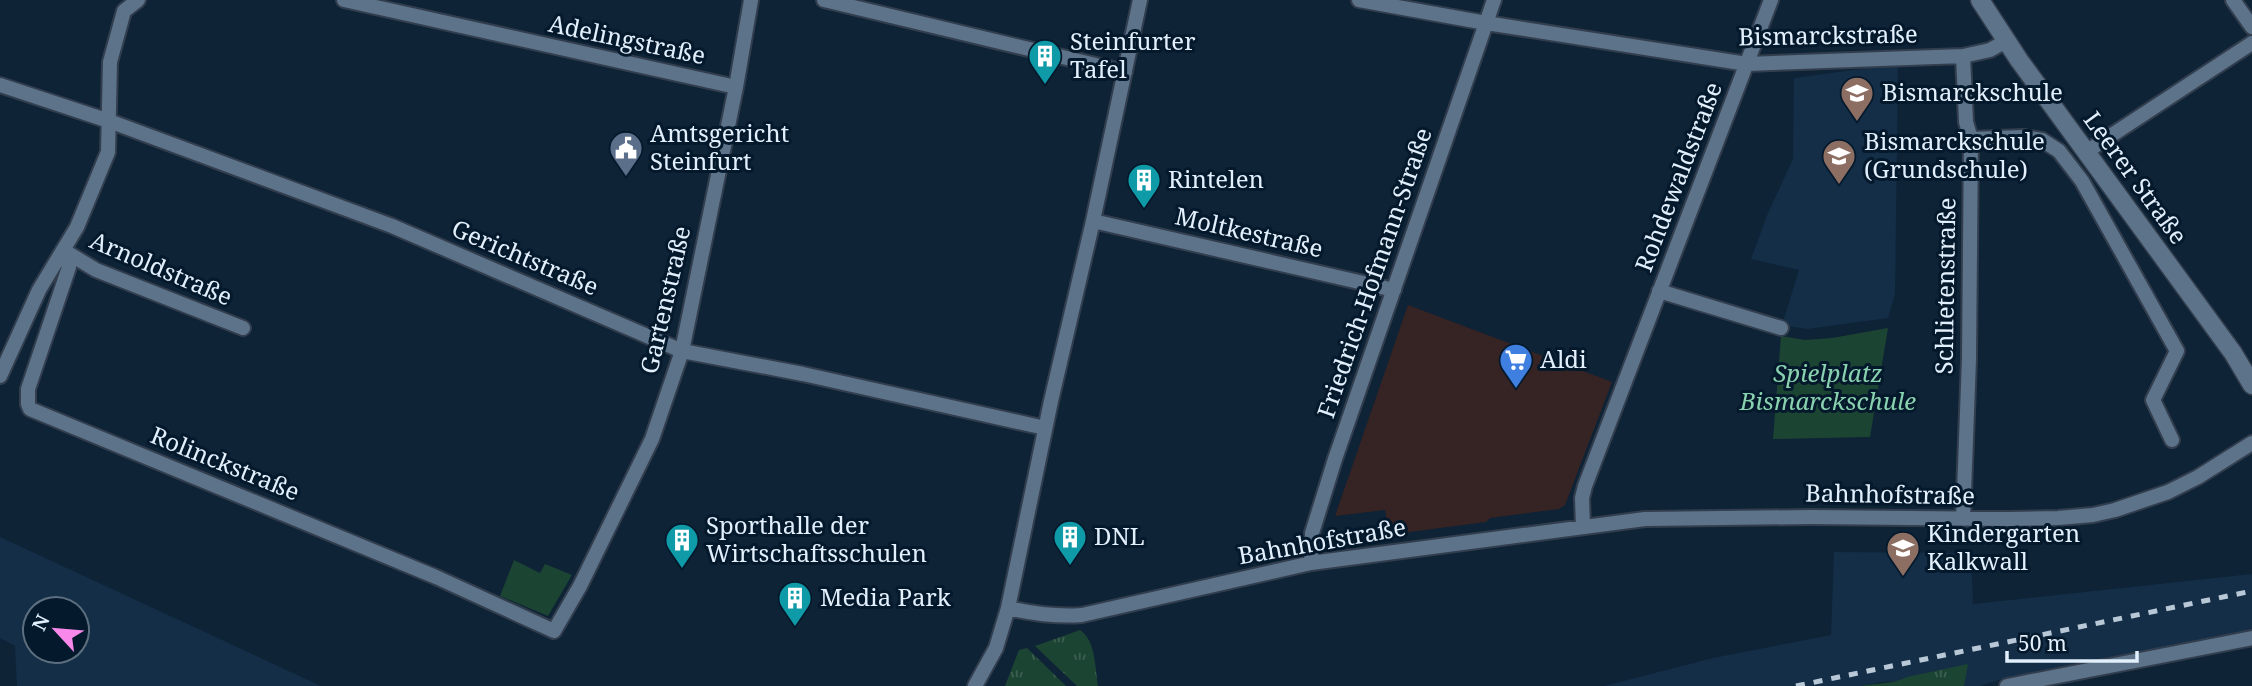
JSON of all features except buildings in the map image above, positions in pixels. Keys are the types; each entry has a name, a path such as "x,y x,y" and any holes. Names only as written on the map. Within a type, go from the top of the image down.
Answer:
{"street":[{"path":"0,376 39,290 77,227 108,152 110,62 124,11 138,0"},
{"name":"Adelingstraße","path":"344,0 736,87"},
{"name":"Gartenstraße","path":"554,631 580,586 652,439 682,351 751,0"},
{"path":"824,0 1125,72"},
{"path":"975,686 996,648 1008,608 1140,0"},
{"name":"Bismarckstraße","path":"1359,0 1747,64 1963,56 1990,50 2006,41"},
{"name":"Friedrich-Hofmann-Straße","path":"1311,563 1311,533 1494,0"},
{"name":"Rohdewaldstraße","path":"1583,526 1582,498 1585,486 1771,0"},
{"name":"Leerer Straße","path":"1980,0 2006,41 2233,353 2252,385"},
{"path":"2233,0 2252,27"},
{"path":"2086,152 2252,43"},
{"name":"Schlietenstraße","path":"1963,56 1966,122 1971,139 1969,359 1963,519"},
{"name":"Gerichtstraße","path":"0,85 109,121 392,226 682,351 803,374 1045,428"},
{"name":"Leerer Straße","path":"1971,139 2023,137 2042,140 2059,151 2082,181 2177,351 2153,400 2172,440"},
{"name":"Moltkestraße","path":"1093,221 1394,290"},
{"name":"Arnoldstraße","path":"63,250 96,270 243,328"},
{"name":"Rolinckstraße","path":"63,250 69,267 28,388 30,409 436,576 554,631"},
{"name":"Rohdewaldstraße","path":"1659,291 1781,328"},
{"name":"Bahnhofstraße","path":"1008,608 1043,616 1082,615 1311,563 1583,526 1681,517 1963,519 2093,515 2168,492 2198,477 2252,443"},
{"path":"2007,686 2252,638"}],"shaded area":[{"name":"Bismarckschule (Grundschule)","path":"1898,64 1895,294 1888,318 1807,329 1782,325 1799,270 1751,259 1768,213 1793,159 1794,78"},
{"path":"1408,305 1612,382 1565,505 1559,509 1490,518 1486,522 1402,533 1401,529 1389,531 1385,510 1335,516"},
{"path":"0,537 321,686 17,686 15,646 0,638"},
{"path":"1834,552 1971,553 1973,604 2252,574 2252,630 2008,677 1980,686 1907,677 1898,681 1861,686 1604,686 1713,658 1831,635"}],"green space":[{"name":"Spielplatz Bismarckschule","path":"1888,328 1870,437 1773,439 1781,336 1805,340 1832,338"},
{"path":"514,560 540,573 545,564 572,575 548,616 500,596"},
{"path":"1080,630 1092,648 1098,686 1077,686 1035,646"},
{"path":"1027,648 1066,686 1005,686 1019,650"},
{"path":"1968,664 1964,686 1861,686 1891,682"}],"railway":[{"path":"1796,686 2252,591"}],"place":[{"name":"Steinfurter Tafel","path":"1045,86"},
{"name":"Bismarckschule","path":"1857,123"},
{"name":"Amtsgericht Steinfurt","path":"626,178"},
{"name":"Bismarckschule (Grundschule)","path":"1839,186"},
{"name":"Rintelen","path":"1144,210"},
{"name":"Aldi","path":"1516,390"},
{"name":"DNL","path":"1070,567"},
{"name":"Sporthalle der Wirtschaftsschulen","path":"682,570"},
{"name":"Kindergarten Kalkwall","path":"1903,578"},
{"name":"Media Park","path":"795,628"}]}
